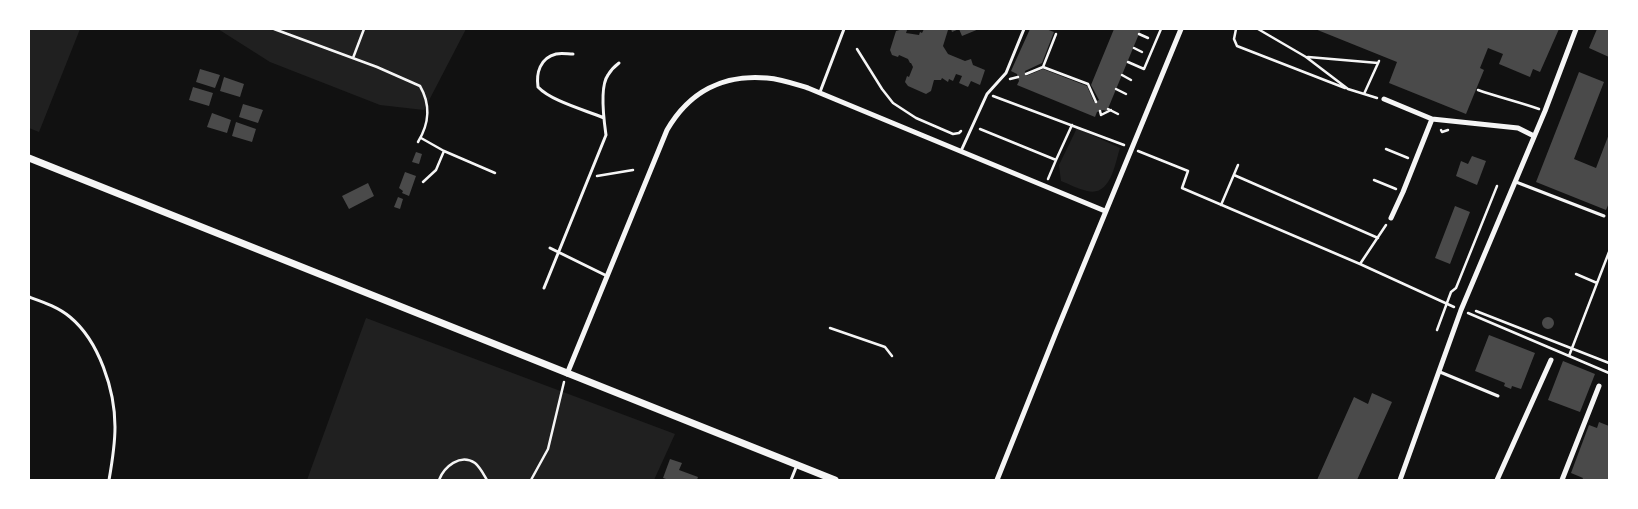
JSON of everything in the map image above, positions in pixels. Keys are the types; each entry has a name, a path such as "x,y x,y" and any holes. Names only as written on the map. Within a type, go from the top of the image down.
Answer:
{"street":[{"path":"997,480 1105,211 1182,29"},
{"path":"1400,480 1462,310 1545,111 1576,29"},
{"path":"567,374 667,130 678,113 691,100 711,86 721,82 749,78 772,79 820,92 1105,211"},
{"path":"1384,99 1432,119 1518,128 1534,136"},
{"path":"1391,218 1432,119"},
{"path":"29,158 835,480"},
{"path":"1497,480 1551,360"},
{"path":"1562,480 1599,386"}],"lane":[{"path":"820,92 844,29"},
{"path":"961,151 987,94 1006,73 1024,29"},
{"path":"573,54 557,54 542,63 538,71 538,87 553,98 604,118"},
{"path":"544,288 606,136 604,118 605,81 607,75 619,63"},
{"path":"1516,182 1604,216"},
{"path":"550,248 607,276"},
{"path":"29,297 50,304 70,317 83,332 104,367 109,381 115,412 115,441 109,480"},
{"path":"1440,372 1498,396"},
{"path":"791,480 797,464"}],"path":[{"path":"274,29 353,58 420,86 429,106 427,119 418,142"},
{"path":"353,58 364,29"},
{"path":"1128,62 1144,69 1161,29"},
{"path":"1236,29 1234,39 1237,46 1348,89 1384,99"},
{"path":"1258,29 1306,57 1348,89"},
{"path":"1043,67 1056,34"},
{"path":"1139,34 1148,38"},
{"path":"1134,48 1142,52"},
{"path":"857,49 887,97 908,114 953,134 959,133 964,123 1056,160"},
{"path":"1306,57 1379,62 1364,94"},
{"path":"1026,74 1043,67 1088,84 1096,102"},
{"path":"1122,75 1131,80"},
{"path":"1116,89 1126,94"},
{"path":"1478,90 1507,100 1519,101 1545,111"},
{"path":"987,94 1188,171 1182,188 1609,373"},
{"path":"1100,111 1101,114 1109,110 1118,114"},
{"path":"1046,186 1072,125"},
{"path":"421,138 444,151 494,173"},
{"path":"1386,148 1415,161"},
{"path":"423,182 436,170 444,151"},
{"path":"1221,206 1238,165"},
{"path":"589,177 633,170"},
{"path":"1234,175 1378,238"},
{"path":"1374,180 1403,192"},
{"path":"1437,330 1451,292 1456,288 1497,186"},
{"path":"1360,264 1391,218"},
{"path":"1569,356 1609,252"},
{"path":"1576,274 1597,283"},
{"path":"1476,311 1609,363"},
{"path":"830,328 885,346 892,356"},
{"path":"531,480 548,449 567,374"},
{"path":"439,480 443,470 448,466 455,462 466,461 475,463 487,480"}],"shaded area":[{"path":"29,29 80,29 39,132 29,128"},
{"path":"218,29 466,29 424,110 380,105 270,62"},
{"path":"1077,128 1120,148 1111,177 1102,189 1087,191 1061,181 1059,165"},
{"path":"366,318 675,434 654,480 307,480"}],"building":[{"path":"924,29 951,29 948,30 943,46 948,54 965,61 971,59 973,65 985,70 980,85 971,81 968,87 959,83 962,76 956,74 953,81 949,79 948,82 942,78 941,80 934,80 931,91 926,94 908,86 905,82 913,67 911,63 908,59 899,55 898,57 892,55 890,50 896,31 907,30 906,33 919,35"},
{"path":"959,29 979,29 962,36"},
{"path":"1030,29 1046,29 1054,32 1042,63 1025,71 1026,76 1043,69 1087,86 1094,102 1099,100 1091,85 1114,29 1141,29 1107,111 1097,112 1095,117 1017,85 1019,81 1017,74 1011,71"},
{"path":"1315,29 1559,29 1540,72 1533,69 1530,77 1499,64 1503,54 1488,48 1480,68 1484,70 1466,114 1389,83 1397,62"},
{"path":"1597,29 1609,29 1609,57 1589,48"},
{"path":"200,69 220,75 215,88 196,82"},
{"path":"1579,72 1604,82 1574,159 1596,168 1609,134 1609,203 1606,210 1536,182"},
{"path":"224,77 244,84 240,97 220,91"},
{"path":"193,87 213,93 209,106 189,100"},
{"path":"243,104 263,110 258,123 239,117"},
{"path":"212,113 231,120 227,133 207,127"},
{"path":"236,122 256,129 252,142 232,136"},
{"path":"416,152 422,154 419,164 412,162"},
{"path":"1472,156 1486,161 1477,185 1456,176 1461,161 1468,164"},
{"path":"405,172 416,176 409,196 402,193 403,191 399,188"},
{"path":"368,183 374,196 349,209 342,196"},
{"path":"398,197 403,199 400,209 394,207"},
{"path":"1455,206 1470,212 1450,264 1435,258"},
{"path":"1546,317 1550,317 1554,323 1550,329 1546,329 1542,325 1542,321"},
{"path":"1489,335 1535,353 1521,389 1512,386 1511,389 1504,386 1505,383 1475,371"},
{"path":"1563,361 1595,374 1580,412 1548,400"},
{"path":"1372,393 1392,402 1357,480 1317,480 1354,397 1368,404"},
{"path":"1599,422 1609,426 1609,480 1582,480 1583,478 1571,473 1589,425 1597,428"},
{"path":"670,459 682,463 679,470 698,477 697,480 669,480 663,478"}]}
